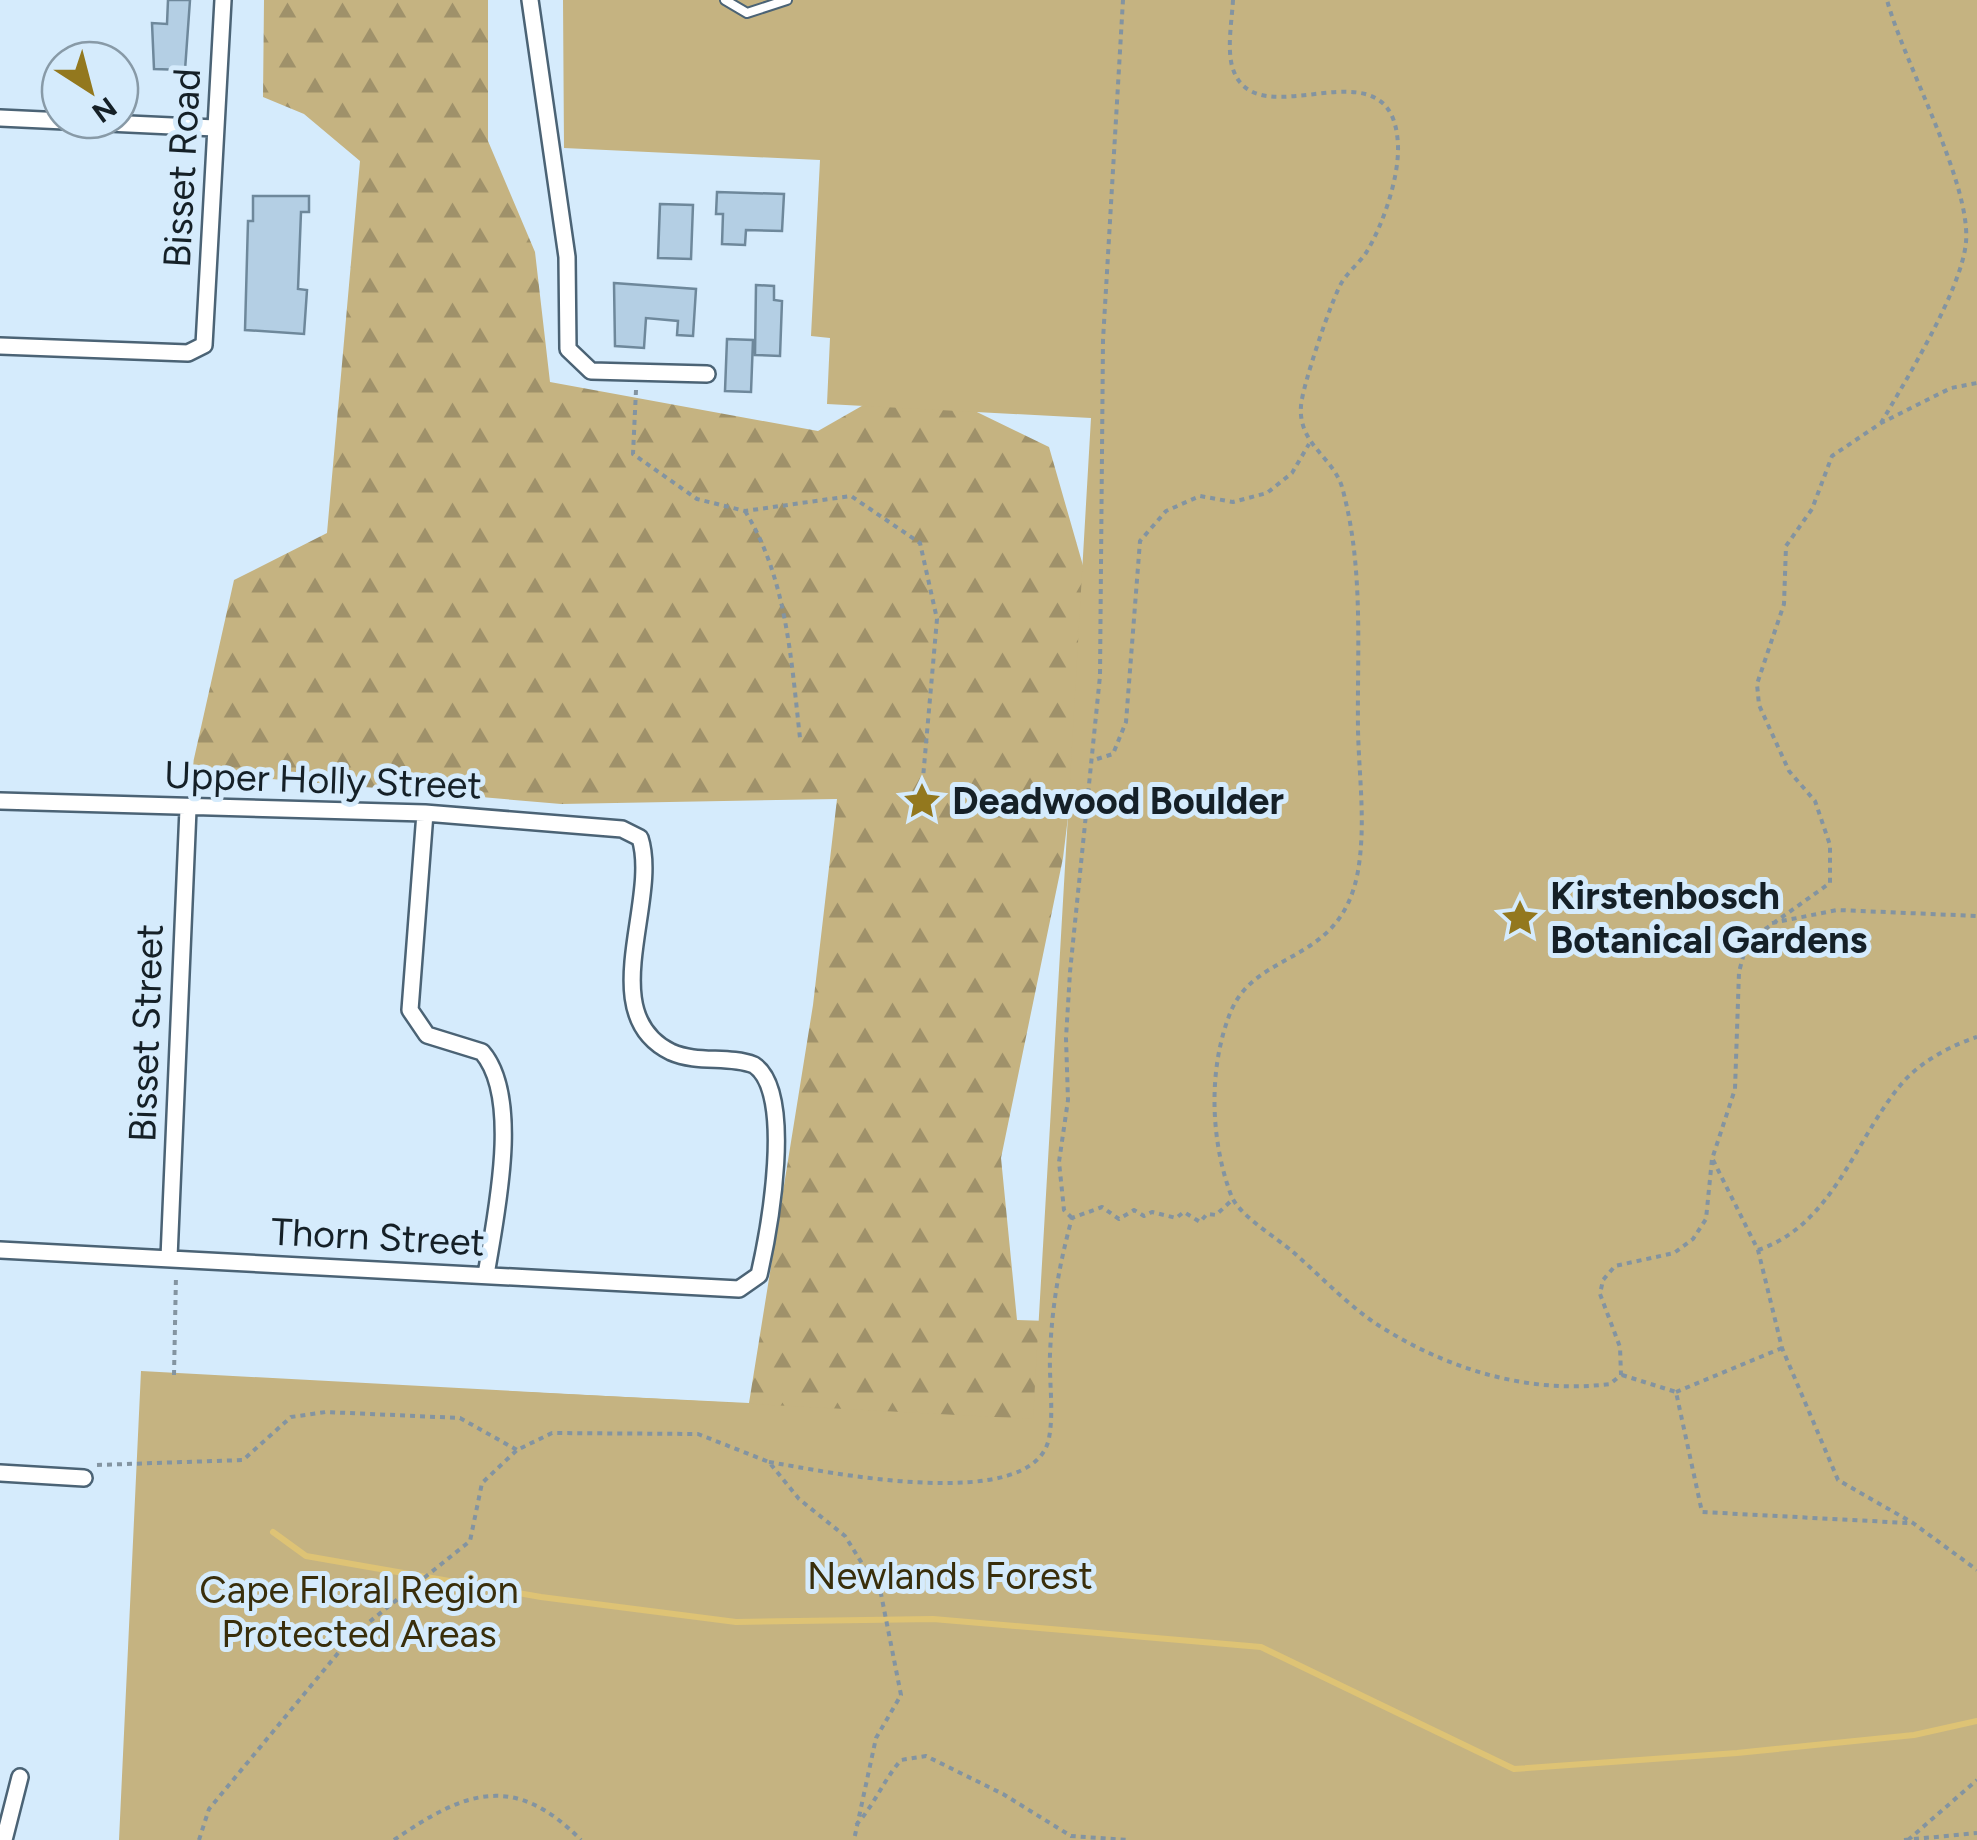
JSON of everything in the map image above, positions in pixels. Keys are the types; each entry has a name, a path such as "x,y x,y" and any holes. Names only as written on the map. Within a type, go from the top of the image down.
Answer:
{"street":[{"name":"Bisset Road","path":"0,346 188,353 206,340 223,0"},
{"path":"530,0 567,257 568,350 591,371 707,374"},
{"path":"0,118 215,128"},
{"name":"Upper Holly Street","path":"0,801 425,813 601,825 640,838 647,858 646,882 632,961 636,1008 644,1030 662,1046 688,1058 754,1065 772,1086 778,1117 762,1262 751,1284"},
{"name":"Bisset Street","path":"173,1258 188,808"},
{"path":"425,813 410,1010 428,1035 482,1052 494,1073 502,1178 486,1275"},
{"name":"Thorn Street","path":"0,1250 739,1288 751,1284"},
{"path":"0,1473 84,1478"},
{"path":"4,1840 20,1777"}],"lane":[{"path":"724,0 747,13 787,0"}],"path":[{"path":"1072,1218 1064,1210 1059,1162 1068,1100 1066,1038 1086,792 1095,759 1100,676 1103,340 1123,0"},
{"path":"1233,0 1232,69 1246,88 1263,97 1330,91 1366,94 1384,103 1395,118 1398,150 1382,220 1366,253 1340,284 1300,407 1308,444 1341,481 1358,572 1363,828 1358,876 1327,936 1251,984 1232,1008 1214,1077 1216,1116 1232,1200 1383,1329 1442,1359 1535,1386 1610,1384 1621,1375"},
{"path":"1881,423 1943,307 1966,242 1955,185 1887,0"},
{"path":"637,372 632,454 697,499 746,511 851,496 920,542 937,619 922,778"},
{"path":"1621,1375 1620,1347 1600,1294 1603,1280 1615,1266 1674,1252 1692,1239 1706,1218 1712,1158 1735,1090 1739,972 1747,942 1768,924 1809,902 1830,882 1830,845 1815,801 1789,771 1759,705 1756,684 1784,604 1786,546 1812,509 1832,456 1881,423 1951,388 1977,382"},
{"path":"1095,759 1114,754 1126,722 1140,541 1166,510 1200,496 1233,502 1267,494 1292,473 1308,444"},
{"path":"746,511 768,547 788,630 800,738"},
{"path":"1768,924 1837,910 1977,916"},
{"path":"1758,1250 1782,1242 1827,1197 1904,1080 1952,1045 1977,1038"},
{"path":"1712,1158 1758,1250 1782,1348 1838,1480 1913,1524 1977,1570"},
{"path":"1072,1218 1102,1207 1119,1219 1134,1210 1144,1216 1152,1212 1176,1218 1184,1212 1200,1222 1232,1200"},
{"path":"199,1840 209,1809 353,1636 470,1540 482,1483 516,1450 552,1433 698,1434 770,1462 890,1480 996,1482 1028,1468 1049,1442 1054,1283 1072,1218"},
{"path":"173,1258 174,1375"},
{"path":"1621,1375 1676,1392 1782,1348"},
{"path":"1676,1392 1702,1512 1913,1524"},
{"path":"84,1478 86,1465 244,1460 290,1417 326,1412 460,1418 516,1450"},
{"path":"770,1462 799,1499 845,1536 881,1594 900,1695 876,1738 853,1829 854,1840"},
{"path":"853,1829 878,1801 884,1781 901,1760 926,1756 1003,1794 1071,1836 1128,1840"},
{"path":"1908,1839 1977,1780"},
{"path":"394,1840 471,1798 516,1795 560,1819 580,1840"},
{"path":"1908,1839 1977,1833"}],"green space":[{"name":"Newlands Forest","path":"264,0 488,0 488,141 535,252 550,382 818,431 909,379 1049,447 1094,604 1063,858 1001,1158 1017,1320 1210,1326 1687,0 1977,1840 141,1840 172,1375 749,1403 813,1005 837,799 561,804 191,772 234,580 327,533 360,161 304,114 263,97"},
{"name":"Kirstenbosch Botanical Gardens","path":"563,0 1977,0 1977,1840 119,1840 141,1371 1033,1419 1091,418 827,404 830,338 811,336 820,160 564,148"}],"building":[{"path":"168,0 190,0 185,70 154,69 152,23 167,24"},
{"path":"717,192 784,194 782,231 746,230 745,245 722,244 723,214 716,214"},
{"path":"253,196 309,196 309,212 301,212 298,289 307,290 304,334 245,330 248,221 253,221"},
{"path":"660,204 693,205 691,259 658,258"},
{"path":"614,283 696,289 693,336 677,335 678,321 646,318 644,348 615,346"},
{"path":"756,285 774,286 774,300 782,301 780,356 755,355"},
{"path":"727,339 753,340 751,392 725,391"}],"waterway":[{"path":"273,1532 306,1556 541,1597 736,1622 933,1619 1261,1647 1514,1769 1914,1735 1977,1721"}],"place":[{"name":"Deadwood Boulder","path":"922,801"},
{"name":"Kirstenbosch Botanical Gardens","path":"1520,918"}],"park label":[{"name":"Cape Floral Region Protected Areas","path":"359,1612"}]}
